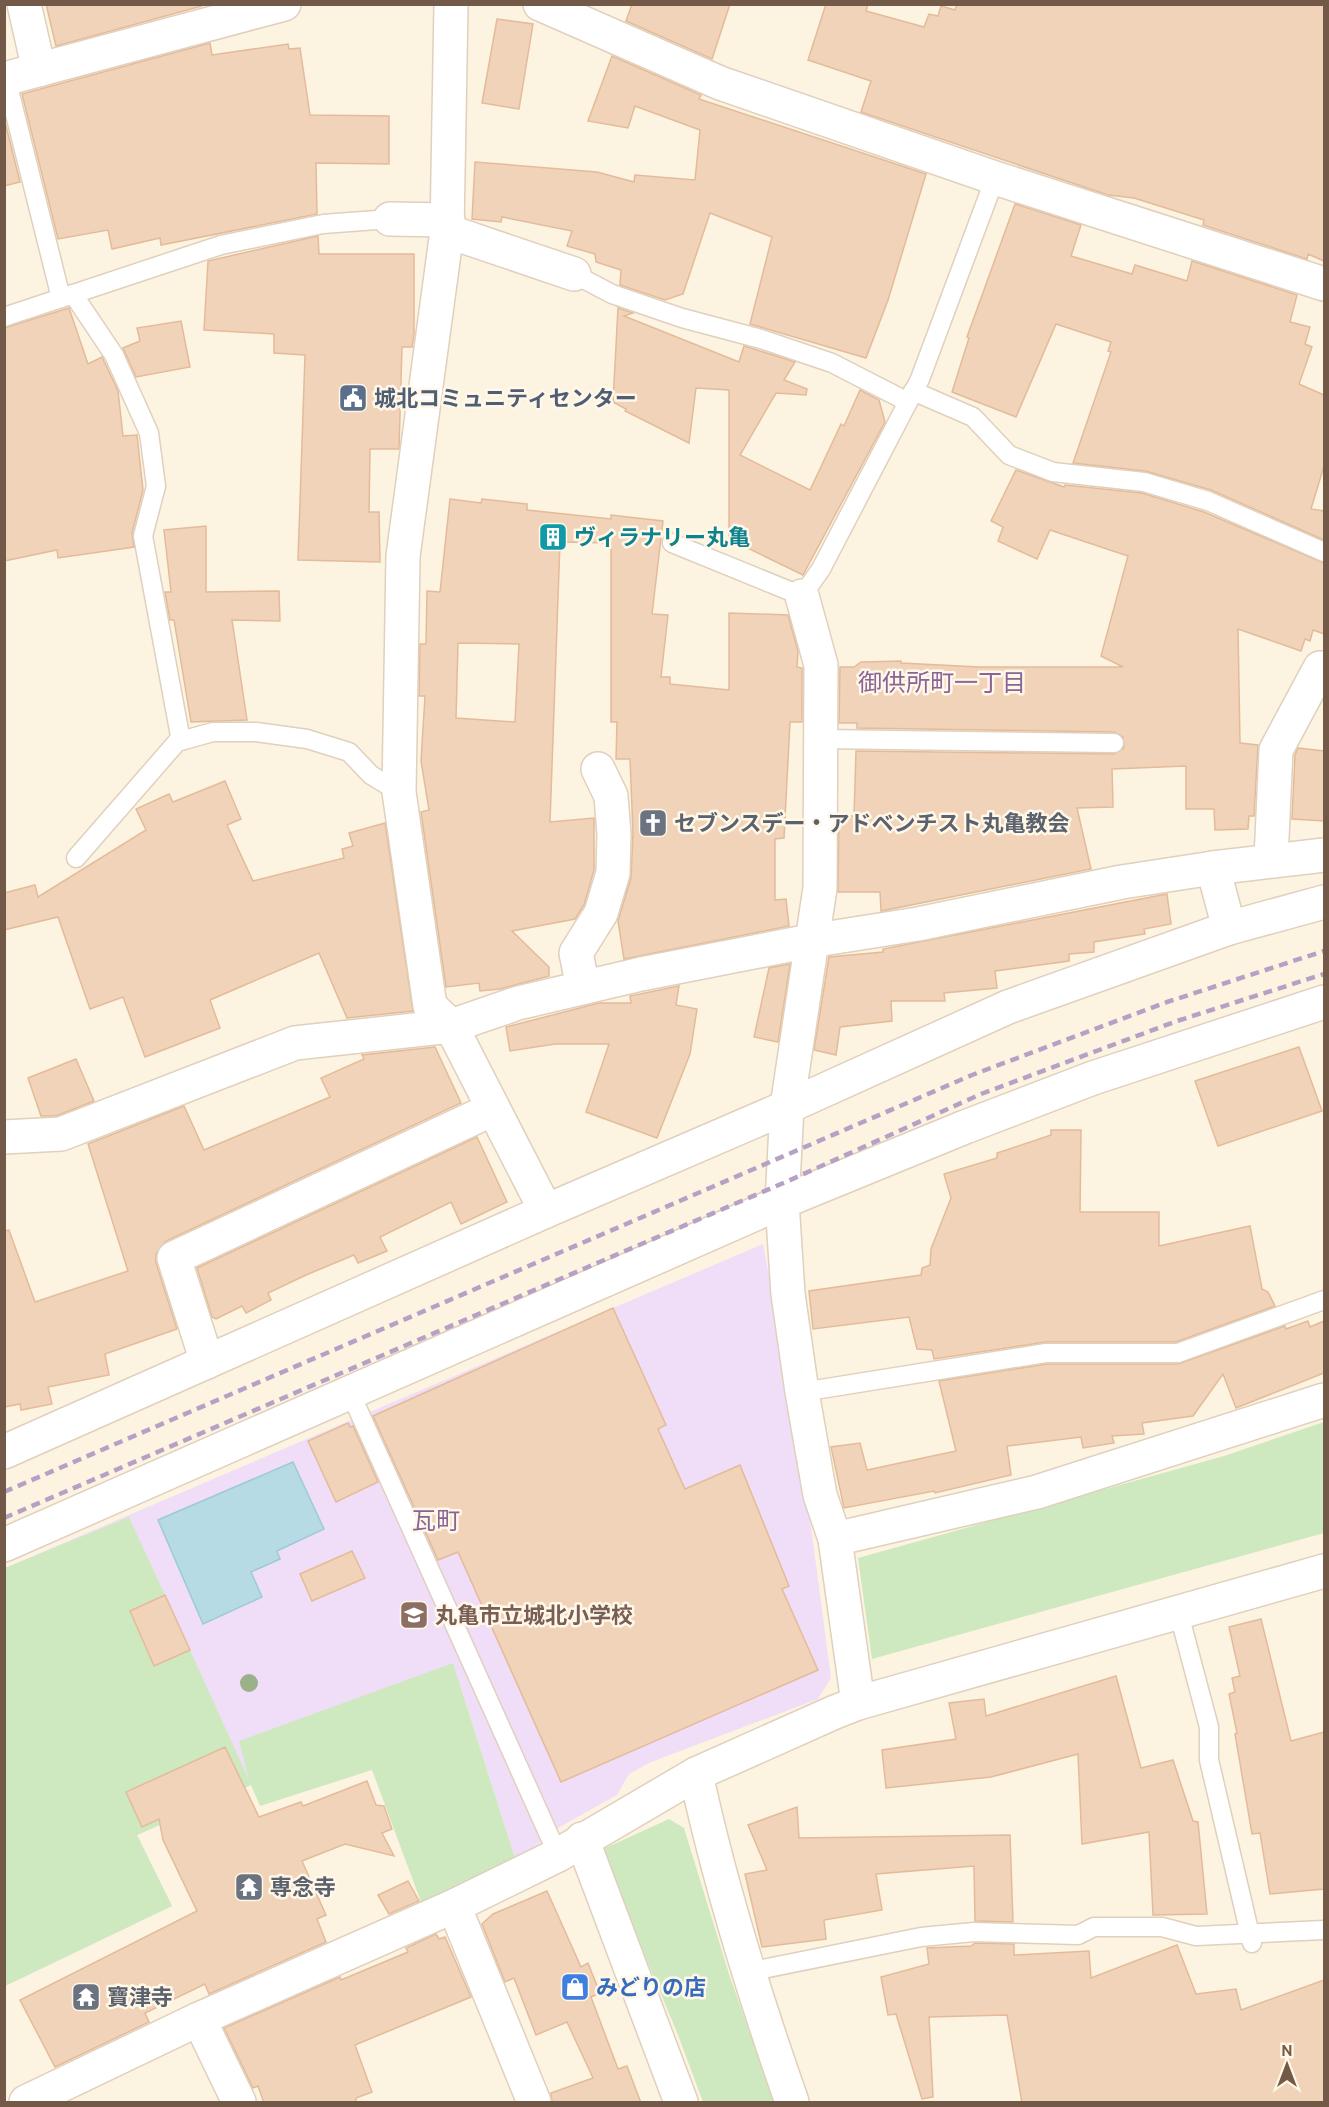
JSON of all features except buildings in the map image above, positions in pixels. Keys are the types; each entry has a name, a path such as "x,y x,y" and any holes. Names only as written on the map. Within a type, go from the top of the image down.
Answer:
{"street":[{"path":"24,4 39,70"},
{"path":"5,79 284,4"},
{"path":"451,4 448,226 403,556 399,792 430,1006 451,1026 546,1211"},
{"path":"540,4 720,84 995,178 1324,284"},
{"path":"390,219 448,226 574,274"},
{"path":"802,596 821,665 819,888 787,1107 782,1202 788,1294 802,1392 820,1495 835,1539 858,1703"},
{"path":"1271,860 1276,750 1320,668"},
{"path":"583,987 576,953 601,914 613,873 614,834 611,796 598,769"},
{"path":"4,1137 61,1134 295,1044 451,1026 518,1003 583,987 810,941 918,924 1122,882 1271,860 1324,855"},
{"path":"1213,868 1229,928"},
{"path":"4,1452 546,1211 787,1107 1008,1007 1229,928 1324,902"},
{"path":"4,1545 782,1202 965,1127 1093,1078 1324,1002"},
{"path":"207,1362 174,1258 493,1109"},
{"path":"835,1539 1037,1492 1324,1400"},
{"path":"26,2103 199,2019 454,1906 570,1847 696,1774 858,1703 1179,1614 1324,1571"},
{"path":"696,1774 712,1849 748,1972 792,2103"},
{"path":"570,1847 681,2103"},
{"path":"454,1906 534,2103"},
{"path":"199,2019 239,2103"}],"lane":[{"path":"5,79 67,296 114,355 136,399 149,434 156,486 143,536 181,741"},
{"path":"672,543 802,596 821,569 910,397 995,178"},
{"path":"4,317 221,245 323,224 390,219"},
{"path":"574,274 612,294 682,318 761,339 832,363 910,397 973,417 1009,455 1053,472 1144,482 1208,501 1324,552"},
{"path":"76,858 177,742 213,732 256,732 307,739 349,752 371,775 399,792"},
{"path":"822,740 1114,743"},
{"path":"802,1392 1046,1353 1178,1353 1324,1300"},
{"path":"350,1392 570,1847"},
{"path":"1179,1614 1209,1727 1209,1760 1251,1938"},
{"path":"748,1972 921,1937 974,1932 1078,1935 1094,1927 1162,1926 1196,1936 1251,1938 1324,1930"}],"shaded area":[{"name":"丸亀市立城北小学校","path":"763,1244 799,1436 831,1678 818,1699 651,1762 629,1774 617,1795 558,1828 516,1861 453,1663 251,1785 137,1835 172,1906 5,1986 5,1568"}],"green space":[{"path":"1324,1422 1324,1533 872,1659 858,1558 1224,1456"},
{"path":"129,1517 165,1595 155,1666 190,1650 249,1780 239,1741 453,1663 516,1861 421,1902 372,1770 260,1806 251,1785 137,1835 172,1906 5,1986 5,1568"},
{"path":"669,1819 684,1828 729,1974 774,2102 703,2102 678,2035 601,1850"}],"water":[{"path":"293,1462 324,1529 277,1551 280,1559 251,1572 262,1597 203,1624 158,1520"}],"railway":[{"path":"4,1492 972,1075 1167,1002 1324,951"},
{"path":"4,1518 788,1181 981,1094 1177,1021 1324,974"}],"place":[{"name":"城北コミュニティセンター","path":"353,398"},
{"name":"ヴィラナリー丸亀","path":"553,537"},
{"name":"セブンスデー・アドベンチスト丸亀教会","path":"653,823"},
{"name":"丸亀市立城北小学校","path":"414,1615"},
{"name":"専念寺","path":"249,1887"},
{"name":"みどりの店","path":"575,1987"},
{"name":"寶津寺","path":"86,1997"}],"district":[{"name":"御供所町一丁目","path":"942,683"},
{"name":"瓦町","path":"436,1521"}]}
